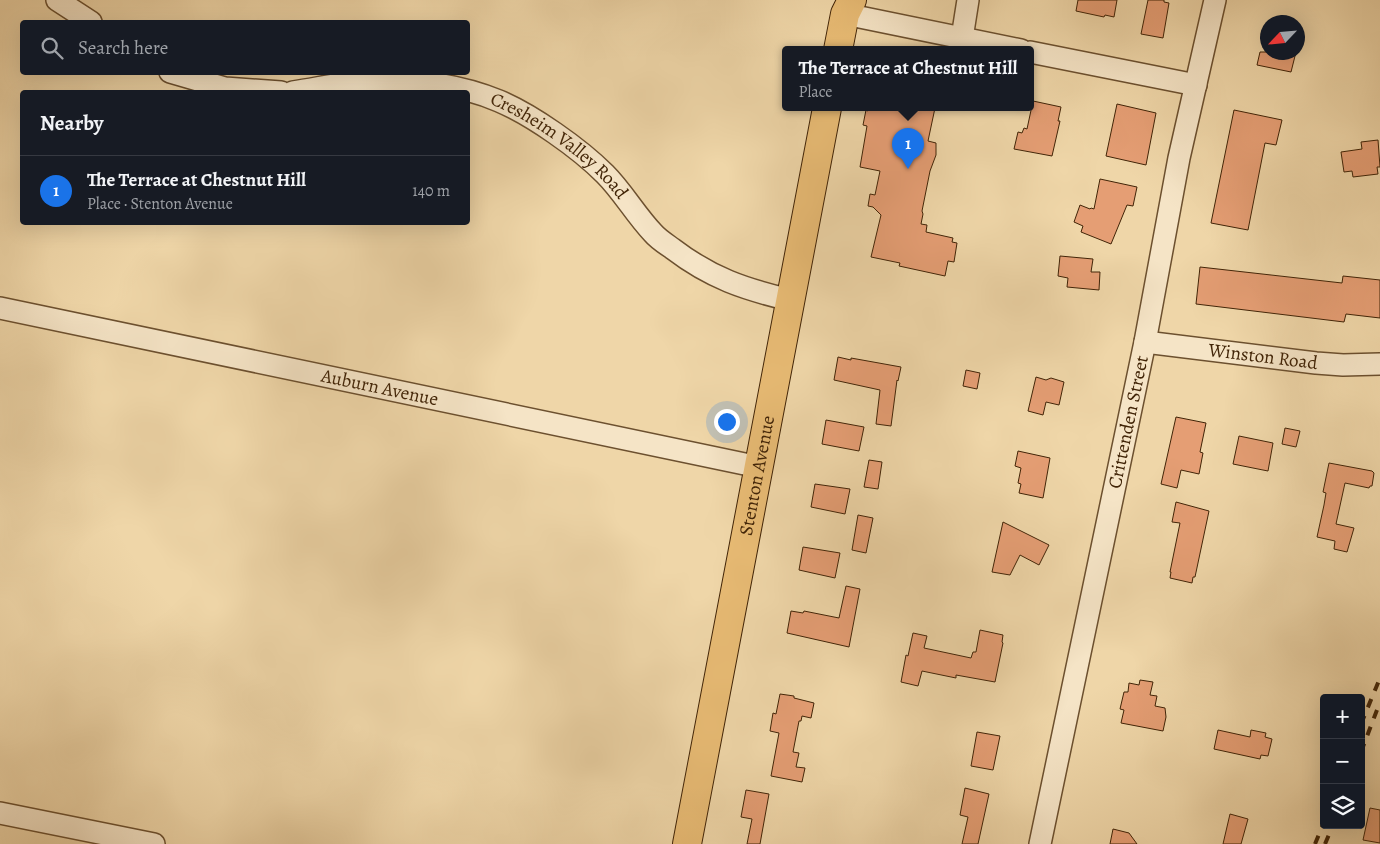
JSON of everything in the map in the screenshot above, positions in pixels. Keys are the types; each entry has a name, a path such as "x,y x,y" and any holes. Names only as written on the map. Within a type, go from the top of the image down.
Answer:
{"main road":[{"path":"839,46 847,5"},
{"name":"Stenton Avenue","path":"687,844 826,111"}],"street":[{"path":"57,0 88,20"},
{"path":"962,38 968,0"},
{"name":"Crittenden Street","path":"1040,844 1145,342 1179,158 1215,0"},
{"path":"847,5 962,38 1001,46"},
{"path":"1034,53 1196,86"},
{"path":"180,75 225,88 253,90"},
{"name":"Cresheim Valley Road","path":"307,90 372,80 396,80 448,86 462,90"},
{"name":"Cresheim Valley Road","path":"470,92 498,100 537,122 590,160 616,185 654,234 693,265 725,281 759,293 790,300"},
{"name":"Auburn Avenue","path":"0,308 758,467"},
{"name":"Winston Road","path":"1145,342 1316,363 1343,365 1380,364"},
{"path":"0,813 154,844"}],"building":[{"path":"1078,0 1117,0 1114,17 1105,15 1104,17 1076,11"},
{"path":"1148,0 1164,0 1164,2 1169,3 1163,38 1141,34"},
{"path":"1260,52 1260,60 1294,60 1291,72 1257,65"},
{"path":"1034,101 1061,107 1058,121 1060,121 1052,156 1014,149 1018,132 1022,133 1024,128 1027,129 1031,111 1034,111"},
{"path":"1117,104 1156,113 1146,165 1106,156"},
{"path":"1234,110 1282,120 1276,145 1265,143 1248,230 1211,223"},
{"path":"866,111 934,111 928,141 936,143 936,155 930,171 921,224 927,225 926,232 953,238 952,242 957,243 954,262 948,261 945,276 899,266 900,263 871,257 881,215 873,207 868,206 870,194 875,195 880,171 860,167 867,126 863,125"},
{"path":"1378,140 1380,167 1377,167 1378,174 1353,177 1352,171 1344,172 1341,152 1362,149 1361,142"},
{"path":"1100,179 1137,187 1133,206 1127,205 1111,244 1081,232 1083,226 1074,222 1080,205 1094,209"},
{"path":"1060,256 1093,259 1091,272 1100,272 1099,290 1067,287 1068,278 1058,276"},
{"path":"1200,267 1342,283 1343,276 1380,280 1380,318 1346,314 1344,322 1196,304"},
{"path":"838,357 901,367 897,380 891,426 876,424 880,390 834,380"},
{"path":"966,370 980,373 977,389 963,386"},
{"path":"1036,377 1046,380 1051,378 1064,382 1059,405 1046,402 1043,415 1028,411"},
{"path":"1176,417 1206,423 1200,452 1203,453 1199,474 1181,470 1177,488 1161,484"},
{"path":"826,420 864,427 859,451 822,444"},
{"path":"1285,428 1300,431 1296,447 1282,444"},
{"path":"1239,436 1273,443 1268,471 1233,464"},
{"path":"1018,451 1050,458 1043,498 1019,493 1021,484 1018,483 1021,468 1015,466"},
{"path":"869,460 882,462 878,489 864,487"},
{"path":"1329,463 1372,471 1374,473 1372,486 1369,488 1345,483 1336,524 1354,528 1347,552 1334,549 1335,541 1317,537 1326,493 1323,492"},
{"path":"815,484 850,489 845,514 811,507"},
{"path":"1176,502 1209,511 1195,577 1193,577 1192,583 1170,578 1180,523 1172,522"},
{"path":"858,515 873,518 866,553 852,550"},
{"path":"1003,522 1049,545 1039,565 1020,555 1010,575 992,572"},
{"path":"803,547 840,553 835,578 799,570"},
{"path":"846,586 860,589 849,647 787,633 791,611 803,613 804,611 839,618"},
{"path":"980,630 1003,635 995,682 956,675 956,678 922,671 918,686 901,682 906,655 908,656 913,633 927,636 924,648 971,658 973,652 976,652"},
{"path":"1140,680 1153,682 1150,695 1157,696 1155,706 1165,708 1166,717 1163,731 1121,723 1124,710 1120,709 1124,692 1128,692 1129,683 1139,685"},
{"path":"780,694 794,696 794,698 814,703 811,718 802,716 801,721 799,721 793,752 799,753 796,767 805,768 802,782 771,776 779,733 770,731 773,713 776,714"},
{"path":"1218,730 1250,737 1251,730 1266,733 1265,737 1272,739 1268,756 1261,755 1260,759 1214,749"},
{"path":"977,732 1000,736 993,770 971,766"},
{"path":"965,788 989,794 978,844 962,844 968,817 960,815"},
{"path":"746,790 769,794 760,844 747,844 752,819 741,817"},
{"path":"1370,808 1380,810 1380,843 1363,840"},
{"path":"1230,814 1248,819 1241,844 1223,844"},
{"path":"1113,829 1129,833 1137,844 1110,844"}],"railway":[{"path":"1365,714 1380,678"},
{"path":"1365,741 1380,702"},
{"path":"1315,844 1321,829"},
{"path":"1325,844 1331,829"}],"place":[{"name":"The Terrace at Chestnut Hill","path":"908,169"}]}
